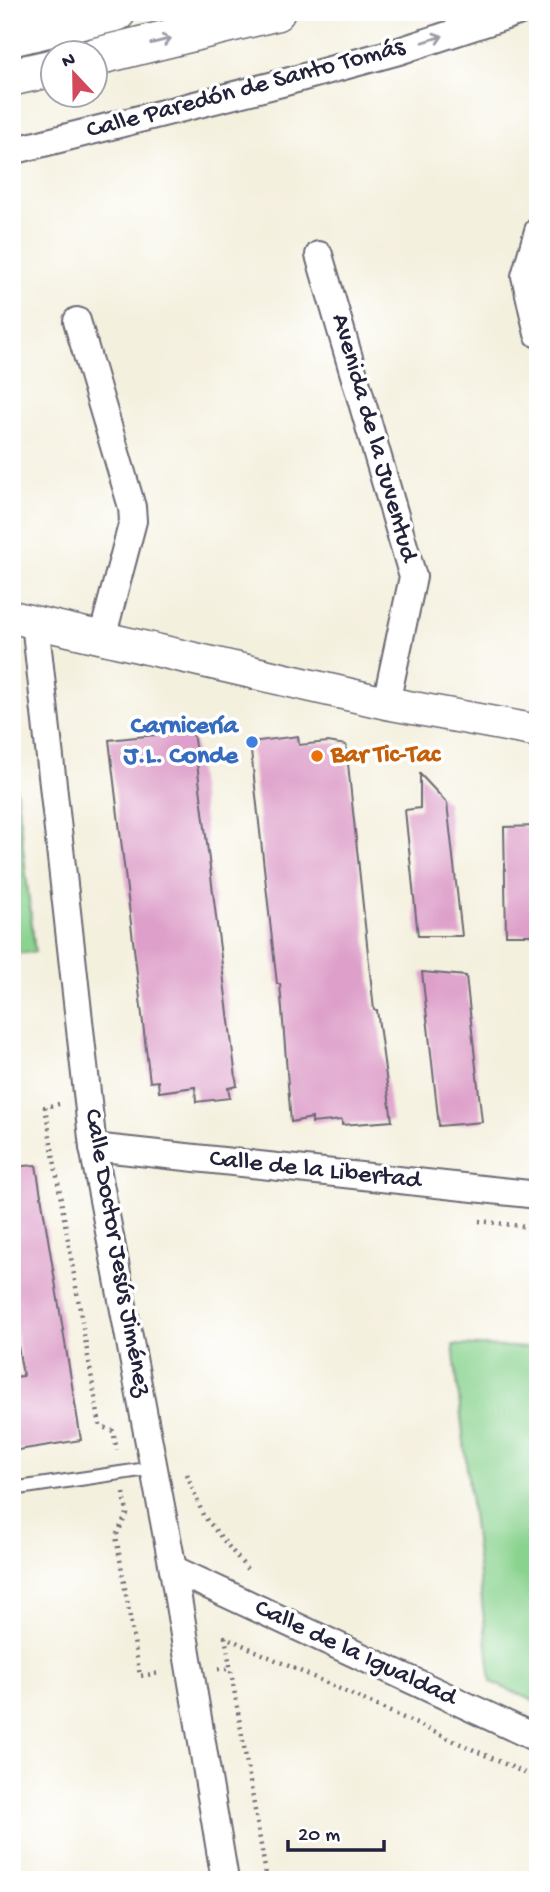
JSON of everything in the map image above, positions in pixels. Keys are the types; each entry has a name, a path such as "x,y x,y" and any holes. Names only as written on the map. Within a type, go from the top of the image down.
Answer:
{"main road":[{"path":"12,37 117,12"},
{"path":"108,54 276,12"},
{"path":"12,77 38,71"}],"street":[{"name":"Calle Paredón de Santo Tomás","path":"12,151 399,51 518,12"},
{"path":"538,231 525,275 538,334"},
{"name":"Avenida de la Juventud","path":"319,255 413,576 386,703"},
{"path":"78,321 132,507 133,521 102,638"},
{"path":"23,620 386,703 538,731"},
{"name":"Calle Doctor Jesús Jiménez","path":"23,620 89,1097 93,1147 173,1569 225,1880"},
{"name":"Calle de la Libertad","path":"93,1147 538,1195"},
{"name":"Calle de la Igualdad","path":"173,1569 538,1739"}],"lane":[{"path":"12,1489 154,1468"}],"path":[{"path":"89,1097 45,1107 100,1426 113,1431 122,1472 127,1514 116,1536 140,1676 190,1669 232,1669"},
{"path":"470,1220 538,1228"},
{"path":"185,1467 203,1515 244,1567"},
{"path":"267,1880 225,1637 538,1779"}],"green space":[{"path":"12,752 35,952 12,954"},
{"path":"453,1345 538,1348 538,1703 491,1682"}],"building":[{"path":"193,731 237,1086 228,1088 230,1098 196,1102 195,1087 159,1092 158,1081 150,1082 109,740"},
{"path":"298,736 299,745 328,742 346,745 374,1010 377,1010 392,1121 342,1125 342,1120 312,1123 312,1118 291,1122 280,984 277,984 250,742"},
{"path":"420,774 447,803 462,936 418,936 405,810 420,808"},
{"path":"538,826 538,935 506,935 504,827"},
{"path":"422,972 466,976 482,1122 439,1126"},
{"path":"36,1165 81,1440 12,1451 12,1377 23,1376 12,1309 12,1167"}],"place":[{"name":"Carnicería J.L. Conde","path":"252,742"},
{"name":"Bar Tic-Tac","path":"317,756"}]}
